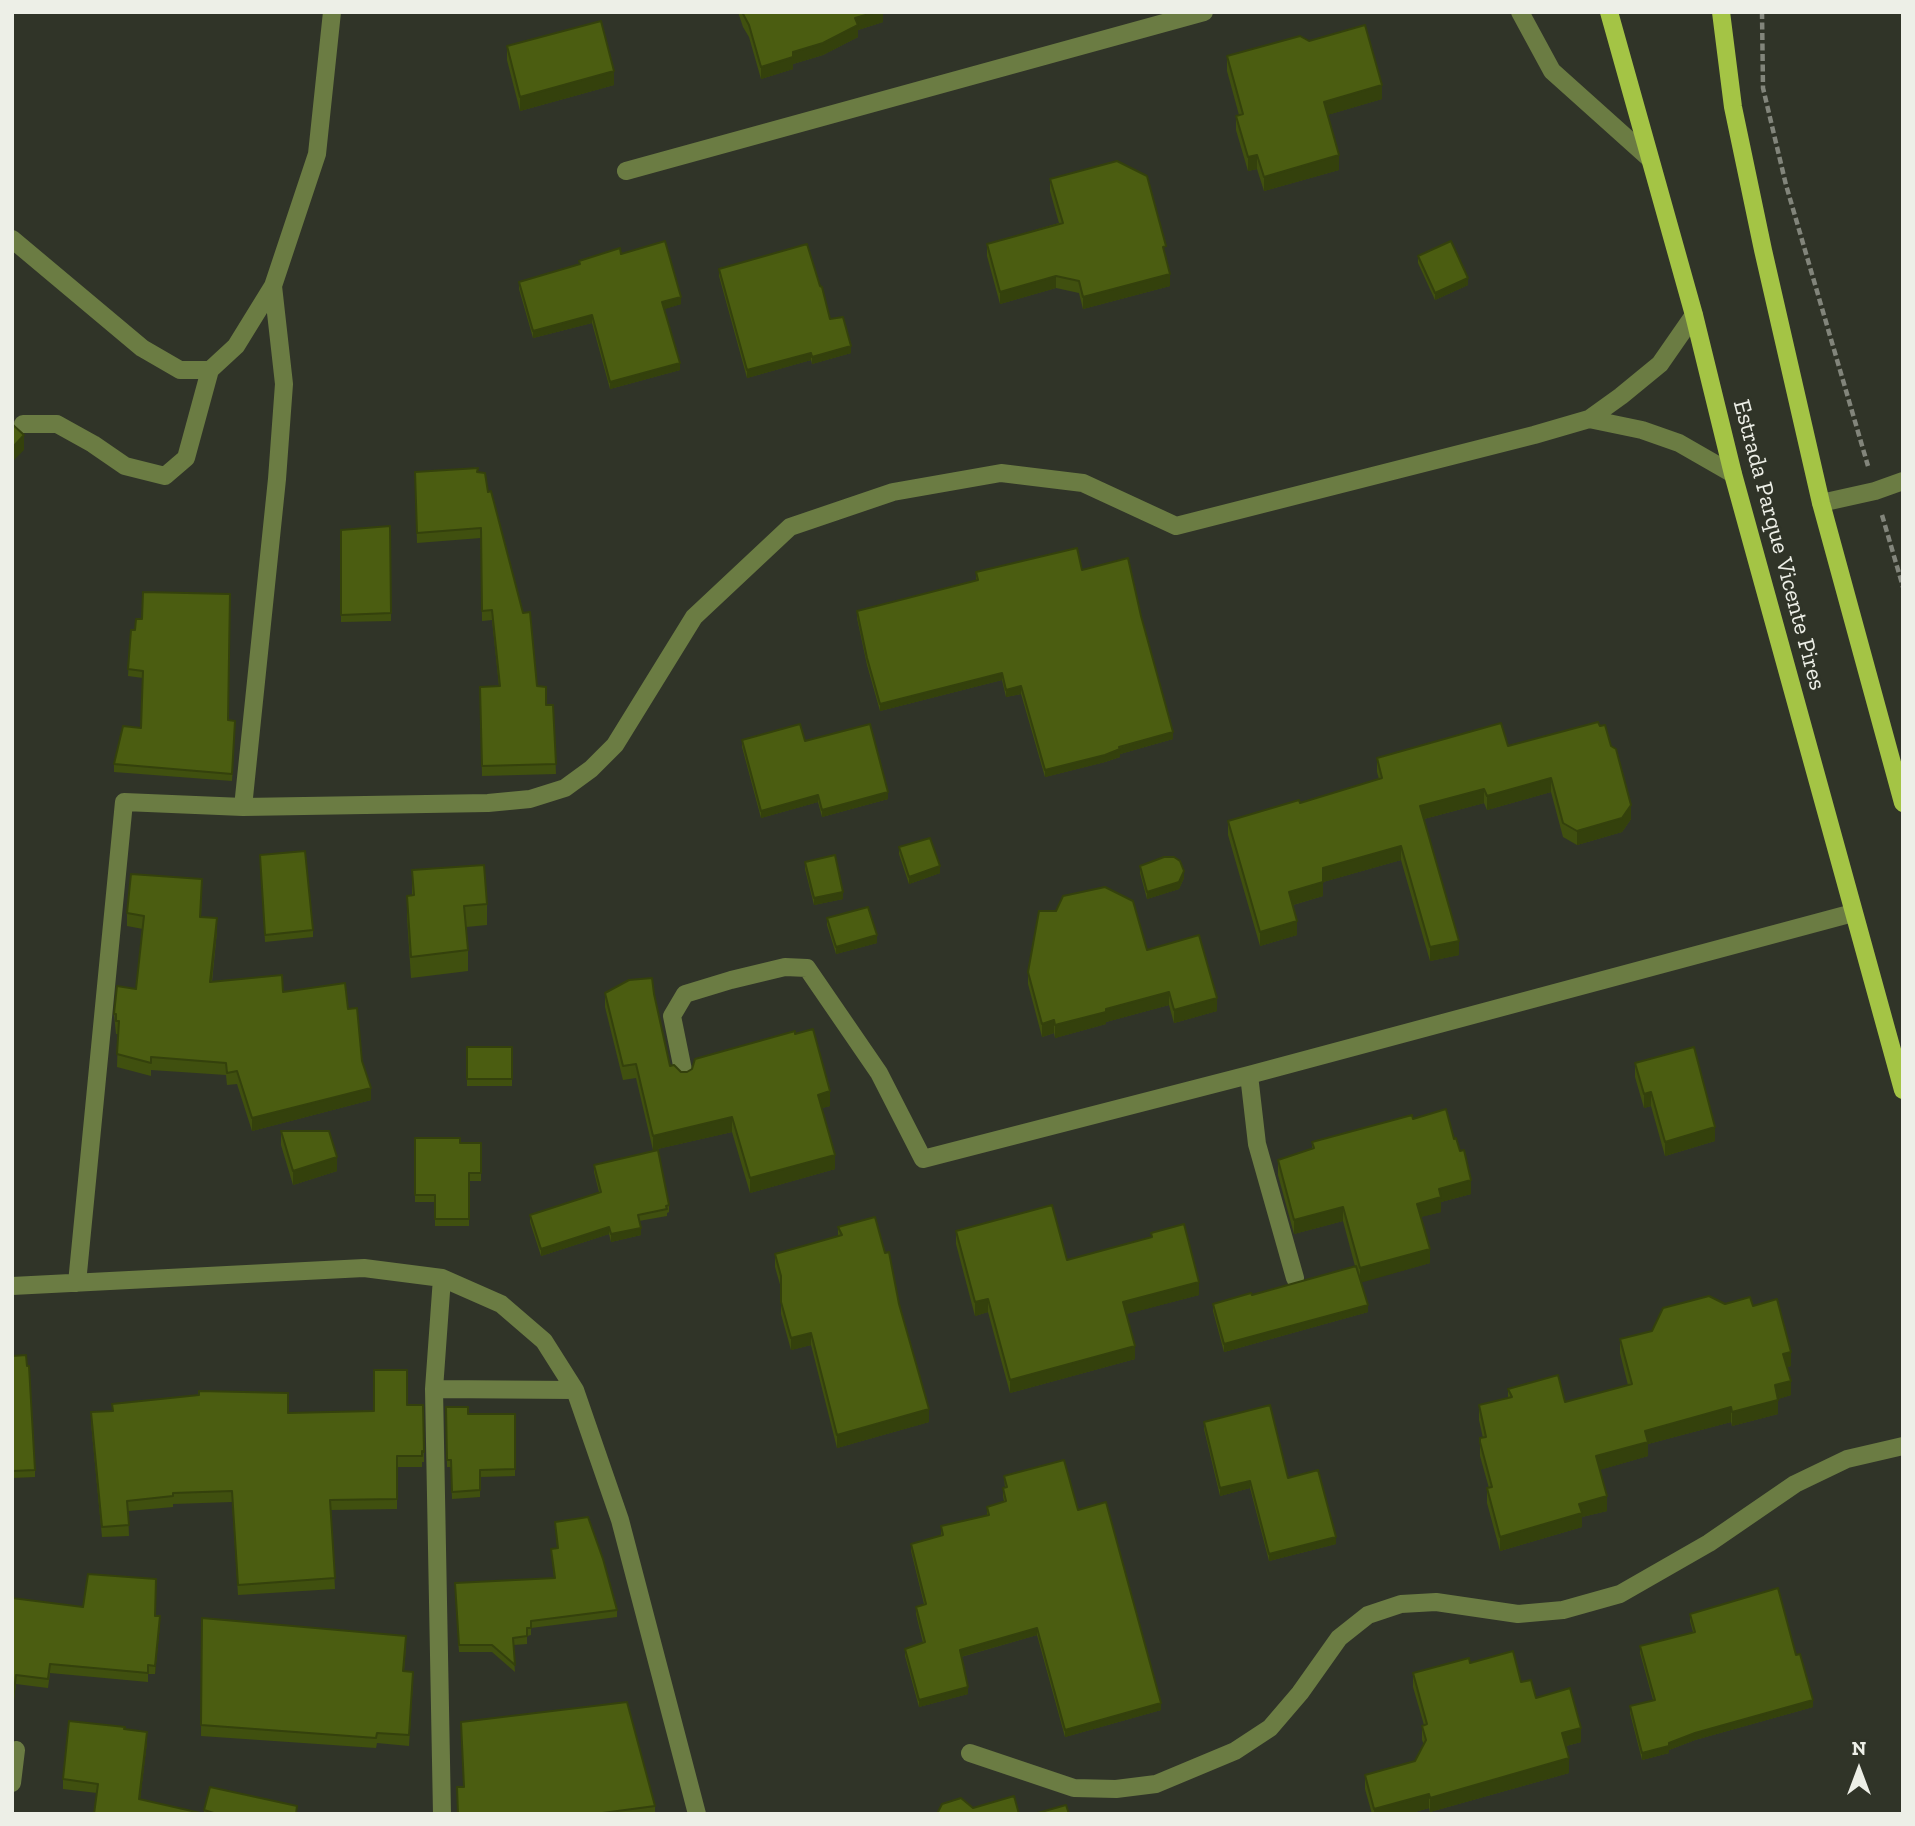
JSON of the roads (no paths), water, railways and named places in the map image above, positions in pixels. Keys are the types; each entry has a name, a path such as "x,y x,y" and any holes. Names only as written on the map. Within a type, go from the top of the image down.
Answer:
{"main road":[{"name":"Estrada Parque Vicente Pires","path":"1609,12 1694,315 1733,474 1903,1090"},
{"path":"1721,12 1736,120 1821,503 1903,803"}],"street":[{"path":"23,424 57,424 125,466 164,475 186,458 210,370 236,346 273,286 317,154 332,12"},
{"path":"626,171 1204,12"},
{"path":"1520,12 1552,71 1649,158"},
{"path":"12,239 142,348 180,370 210,370"},
{"path":"243,807 277,479 284,384 273,286"},
{"path":"77,1283 124,802 243,807 488,803 530,799 565,788 591,769 615,745 694,617 790,527 893,492 1001,473 1083,483 1177,526 1589,419 1660,364 1694,315"},
{"path":"1589,419 1642,430 1679,443 1733,474"},
{"path":"1821,503 1875,491 1903,481"},
{"path":"684,1074 672,1016 685,994 785,967 807,968 879,1073 923,1159 1853,913"},
{"path":"1250,1074 1257,1144 1295,1278"},
{"path":"12,1286 364,1268 442,1278 501,1304 544,1341 575,1390 620,1520 697,1814"},
{"path":"442,1278 434,1389 442,1814"},
{"path":"434,1389 575,1390"},
{"path":"970,1753 1074,1788 1116,1789 1156,1784 1235,1751 1270,1728 1300,1693 1339,1639 1368,1615 1401,1604 1436,1602 1518,1614 1563,1610 1620,1594 1709,1543 1795,1483 1847,1459 1903,1446"},
{"path":"12,1783 16,1750"}]}
